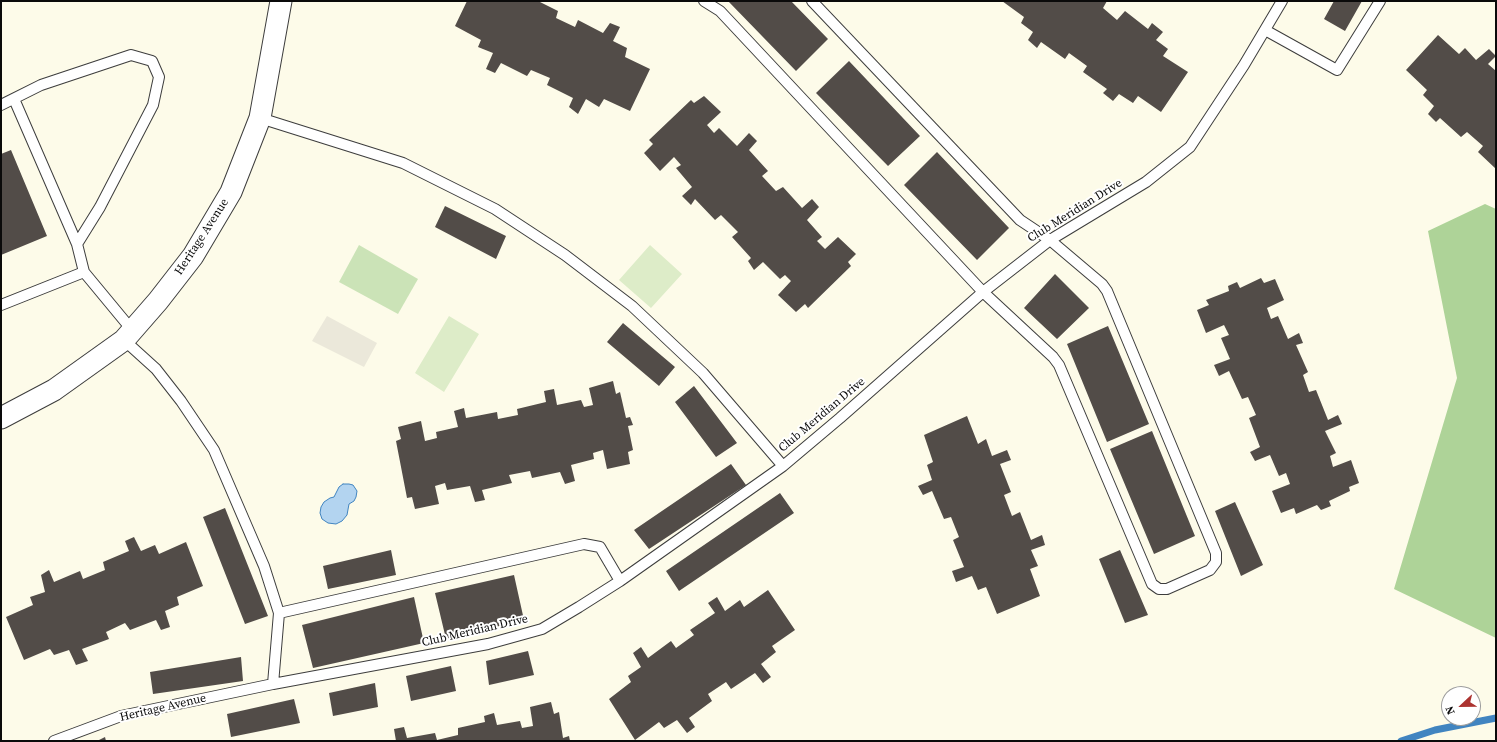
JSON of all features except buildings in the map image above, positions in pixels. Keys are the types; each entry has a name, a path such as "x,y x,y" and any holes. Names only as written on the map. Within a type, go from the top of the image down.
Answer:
{"street":[{"name":"Heritage Avenue","path":"1,418 54,390 128,335 158,301 193,256 231,192 260,118 281,1"}],"lane":[{"path":"704,1 720,11 983,292 1054,357 1059,365 1152,584 1159,589 1167,588 1210,570 1216,562 1216,553 1107,291 1102,284 1050,240 1020,220 812,1"},
{"name":"Club Meridian Drive","path":"274,684 488,644 542,629 620,581 783,466 846,413 983,292 1050,240 1146,182 1190,147 1244,65 1282,1"},
{"path":"1265,30 1337,70 1380,1"},
{"path":"1,104 41,85 131,55 152,61 159,76 153,105 100,207 77,244"},
{"path":"14,99 77,244 84,272 128,335 181,402 214,450 264,566 279,614 274,684"},
{"path":"260,118 403,163 495,209 565,255 632,306 703,373 783,466"},
{"path":"1,305 84,272"},
{"path":"279,614 584,544 600,547 620,581"},
{"name":"Heritage Avenue","path":"54,741 121,716 274,684"}],"green space":[{"path":"1485,204 1496,209 1496,638 1394,589 1457,378 1428,231"},
{"path":"359,245 418,279 398,314 339,282"},
{"path":"650,245 682,274 651,308 619,280"},
{"path":"449,316 479,334 444,392 415,373"}],"shaded area":[{"path":"327,316 377,343 364,367 312,341"}],"water":[{"path":"343,484 353,485 357,491 356,497 354,501 349,504 347,515 342,521 336,524 328,523 322,519 320,513 321,507 324,502 334,497 339,487"}],"waterway":[{"path":"1401,741 1435,730 1496,718"}]}
